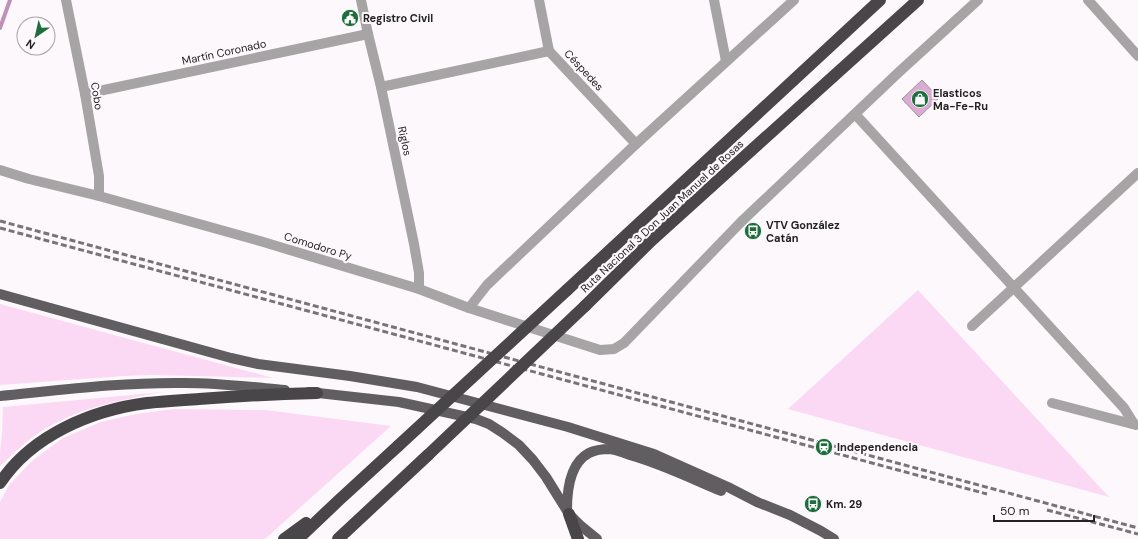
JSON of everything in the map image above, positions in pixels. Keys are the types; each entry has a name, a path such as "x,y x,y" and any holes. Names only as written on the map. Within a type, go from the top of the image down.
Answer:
{"highway":[{"name":"Ruta Nacional 3 Don Juan Manuel de Rosas","path":"338,501 880,0"},
{"name":"Ruta Nacional 3 Don Juan Manuel de Rosas","path":"379,500 585,306 652,240 918,0"},
{"path":"0,483 12,468 44,440 61,429 101,413 147,403 317,393"},
{"path":"338,539 379,500"},
{"path":"349,539 379,500"},
{"path":"284,539 338,501"},
{"path":"298,539 338,501"},
{"path":"568,512 578,539"}],"main road":[{"path":"0,294 231,358 258,364 350,376 417,387 568,427 654,454 728,487 757,502"},
{"path":"0,396 129,384 214,383 399,402 476,419 489,424 519,445 546,477 568,512 581,526 597,539"},
{"path":"568,512 567,499 569,485 577,465 590,452 612,449 650,461 725,493 757,502 790,515 824,535 834,539"}],"street":[{"name":"Cobo","path":"66,0 85,94 99,176 99,196"},
{"name":"Riglos","path":"361,0 381,87 419,273 420,289"},
{"name":"Céspedes","path":"539,0 549,51 636,144"},
{"path":"714,0 726,61"},
{"path":"469,308 487,285 636,144 794,0"},
{"path":"978,0 855,114 1124,408 1136,425"},
{"path":"1088,0 1138,56"},
{"name":"Martín Coronado","path":"85,94 368,34"},
{"path":"381,87 549,51"},
{"name":"Comodoro Py","path":"0,170 260,241 420,289 469,308 600,350 614,349 624,342 741,222 855,114"},
{"path":"972,326 1138,173"},
{"path":"1052,403 1136,425"}],"shaded area":[{"path":"918,290 1109,497 788,409"},
{"path":"0,304 273,378 152,375 0,385"},
{"path":"163,392 108,403 69,417 46,428 19,448 0,466 3,407"},
{"path":"174,409 266,410 391,426 265,539 0,539 0,502 9,485 33,460 63,438 101,422 136,414"}],"building":[{"name":"Elasticos Ma-Fe-Ru","path":"922,80 939,98 919,117 902,99"}],"waterway":[{"path":"0,28 10,0"}],"railway":[{"path":"0,221 1138,528"},
{"path":"0,228 987,494"},
{"path":"1047,510 1138,534"}],"place":[{"name":"Registro Civil","path":"350,18"},
{"name":"Elasticos Ma-Fe-Ru","path":"920,99"},
{"name":"VTV González Catán","path":"753,231"},
{"name":"Independencia","path":"824,447"},
{"name":"Km. 29","path":"813,504"}]}
